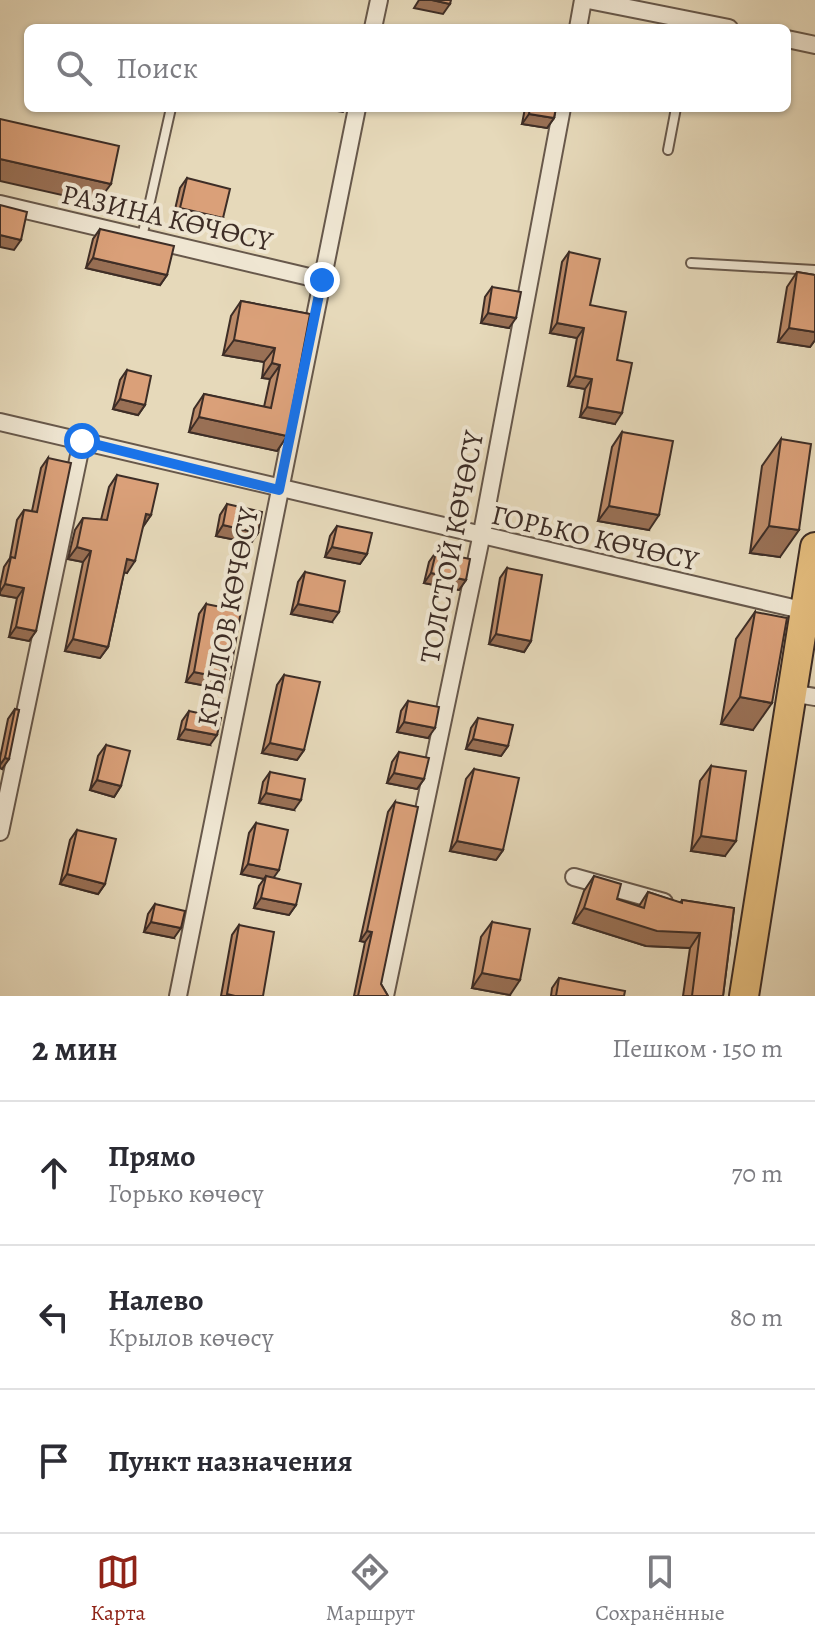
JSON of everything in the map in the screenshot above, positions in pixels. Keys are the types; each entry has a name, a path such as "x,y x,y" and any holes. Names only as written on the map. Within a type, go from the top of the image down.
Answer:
{"highway":[{"path":"744,996 749,916 803,695 806,611 815,547"}],"street":[{"path":"374,24 379,0"},
{"path":"579,24 586,0 692,24"},
{"path":"791,40 815,45"},
{"name":"КРЫЛОВ КӨЧӨСҮ","path":"178,996 356,112"},
{"name":"ТОЛСТОЙ КӨЧӨСҮ","path":"385,996 481,538 561,112"},
{"name":"РАЗИНА КӨЧӨСҮ","path":"0,204 322,280"},
{"name":"ГОРЬКО КӨЧӨСҮ","path":"0,422 481,538 806,611"},
{"path":"0,832 82,441"},
{"path":"574,877 683,905"}],"lane":[{"path":"142,237 170,112"},
{"path":"668,150 675,112"},
{"path":"691,263 815,270"}],"building":[{"path":"529,112 555,112 554,118"},
{"path":"0,119 119,146 111,184 0,159"},
{"path":"187,178 230,189 223,218 180,208"},
{"path":"0,205 27,212 21,240 0,235"},
{"path":"100,229 174,246 167,275 93,258"},
{"path":"569,252 600,259 590,305 626,312 617,360 632,363 622,413 587,407 592,379 575,376 584,328 557,323"},
{"path":"797,272 815,275 815,332 789,328"},
{"path":"492,287 521,292 516,318 488,313"},
{"path":"241,301 310,314 287,436 199,417 204,394 271,408 280,365 272,363 275,348 234,340"},
{"path":"127,370 151,376 145,405 120,399"},
{"path":"622,432 673,441 659,515 609,506"},
{"path":"781,439 811,444 799,530 769,526"},
{"path":"48,458 71,463 36,631 16,627 24,588 5,584 11,557 15,558 24,510 37,512"},
{"path":"117,475 158,484 151,515 146,514 135,561 127,559 108,647 73,639 91,551 77,547 83,518 107,520"},
{"path":"227,504 262,512 258,533 223,525"},
{"path":"337,526 372,533 367,554 332,547"},
{"path":"436,552 470,559 466,580 431,573"},
{"path":"507,568 542,575 531,641 496,634"},
{"path":"305,572 345,581 339,612 298,604"},
{"path":"206,604 241,611 229,679 194,672"},
{"path":"755,612 787,618 772,703 740,697"},
{"path":"284,675 320,682 304,750 270,743"},
{"path":"408,701 439,707 435,728 404,722"},
{"path":"15,709 19,710 9,759 5,758"},
{"path":"189,711 221,718 217,735 185,729"},
{"path":"478,718 513,725 508,746 473,739"},
{"path":"106,745 130,751 121,786 97,780"},
{"path":"399,752 429,758 424,779 394,773"},
{"path":"711,766 746,771 736,841 701,836"},
{"path":"474,769 519,778 503,850 457,841"},
{"path":"270,772 305,779 301,800 266,793"},
{"path":"395,802 418,807 381,984 388,996 358,996 372,932 367,931"},
{"path":"256,823 288,830 279,870 248,864"},
{"path":"77,830 116,839 105,884 67,874"},
{"path":"266,876 301,884 296,905 261,898"},
{"path":"594,876 621,884 617,899 644,908 648,892 682,903 682,900 734,908 723,996 692,996 700,933 657,931 584,908"},
{"path":"155,904 185,911 181,928 151,922"},
{"path":"492,922 530,929 520,980 482,973"},
{"path":"239,925 274,932 263,996 227,994"},
{"path":"559,978 625,991 624,996 556,996"}],"route":[{"path":"82,441 279,490 322,280"}]}
